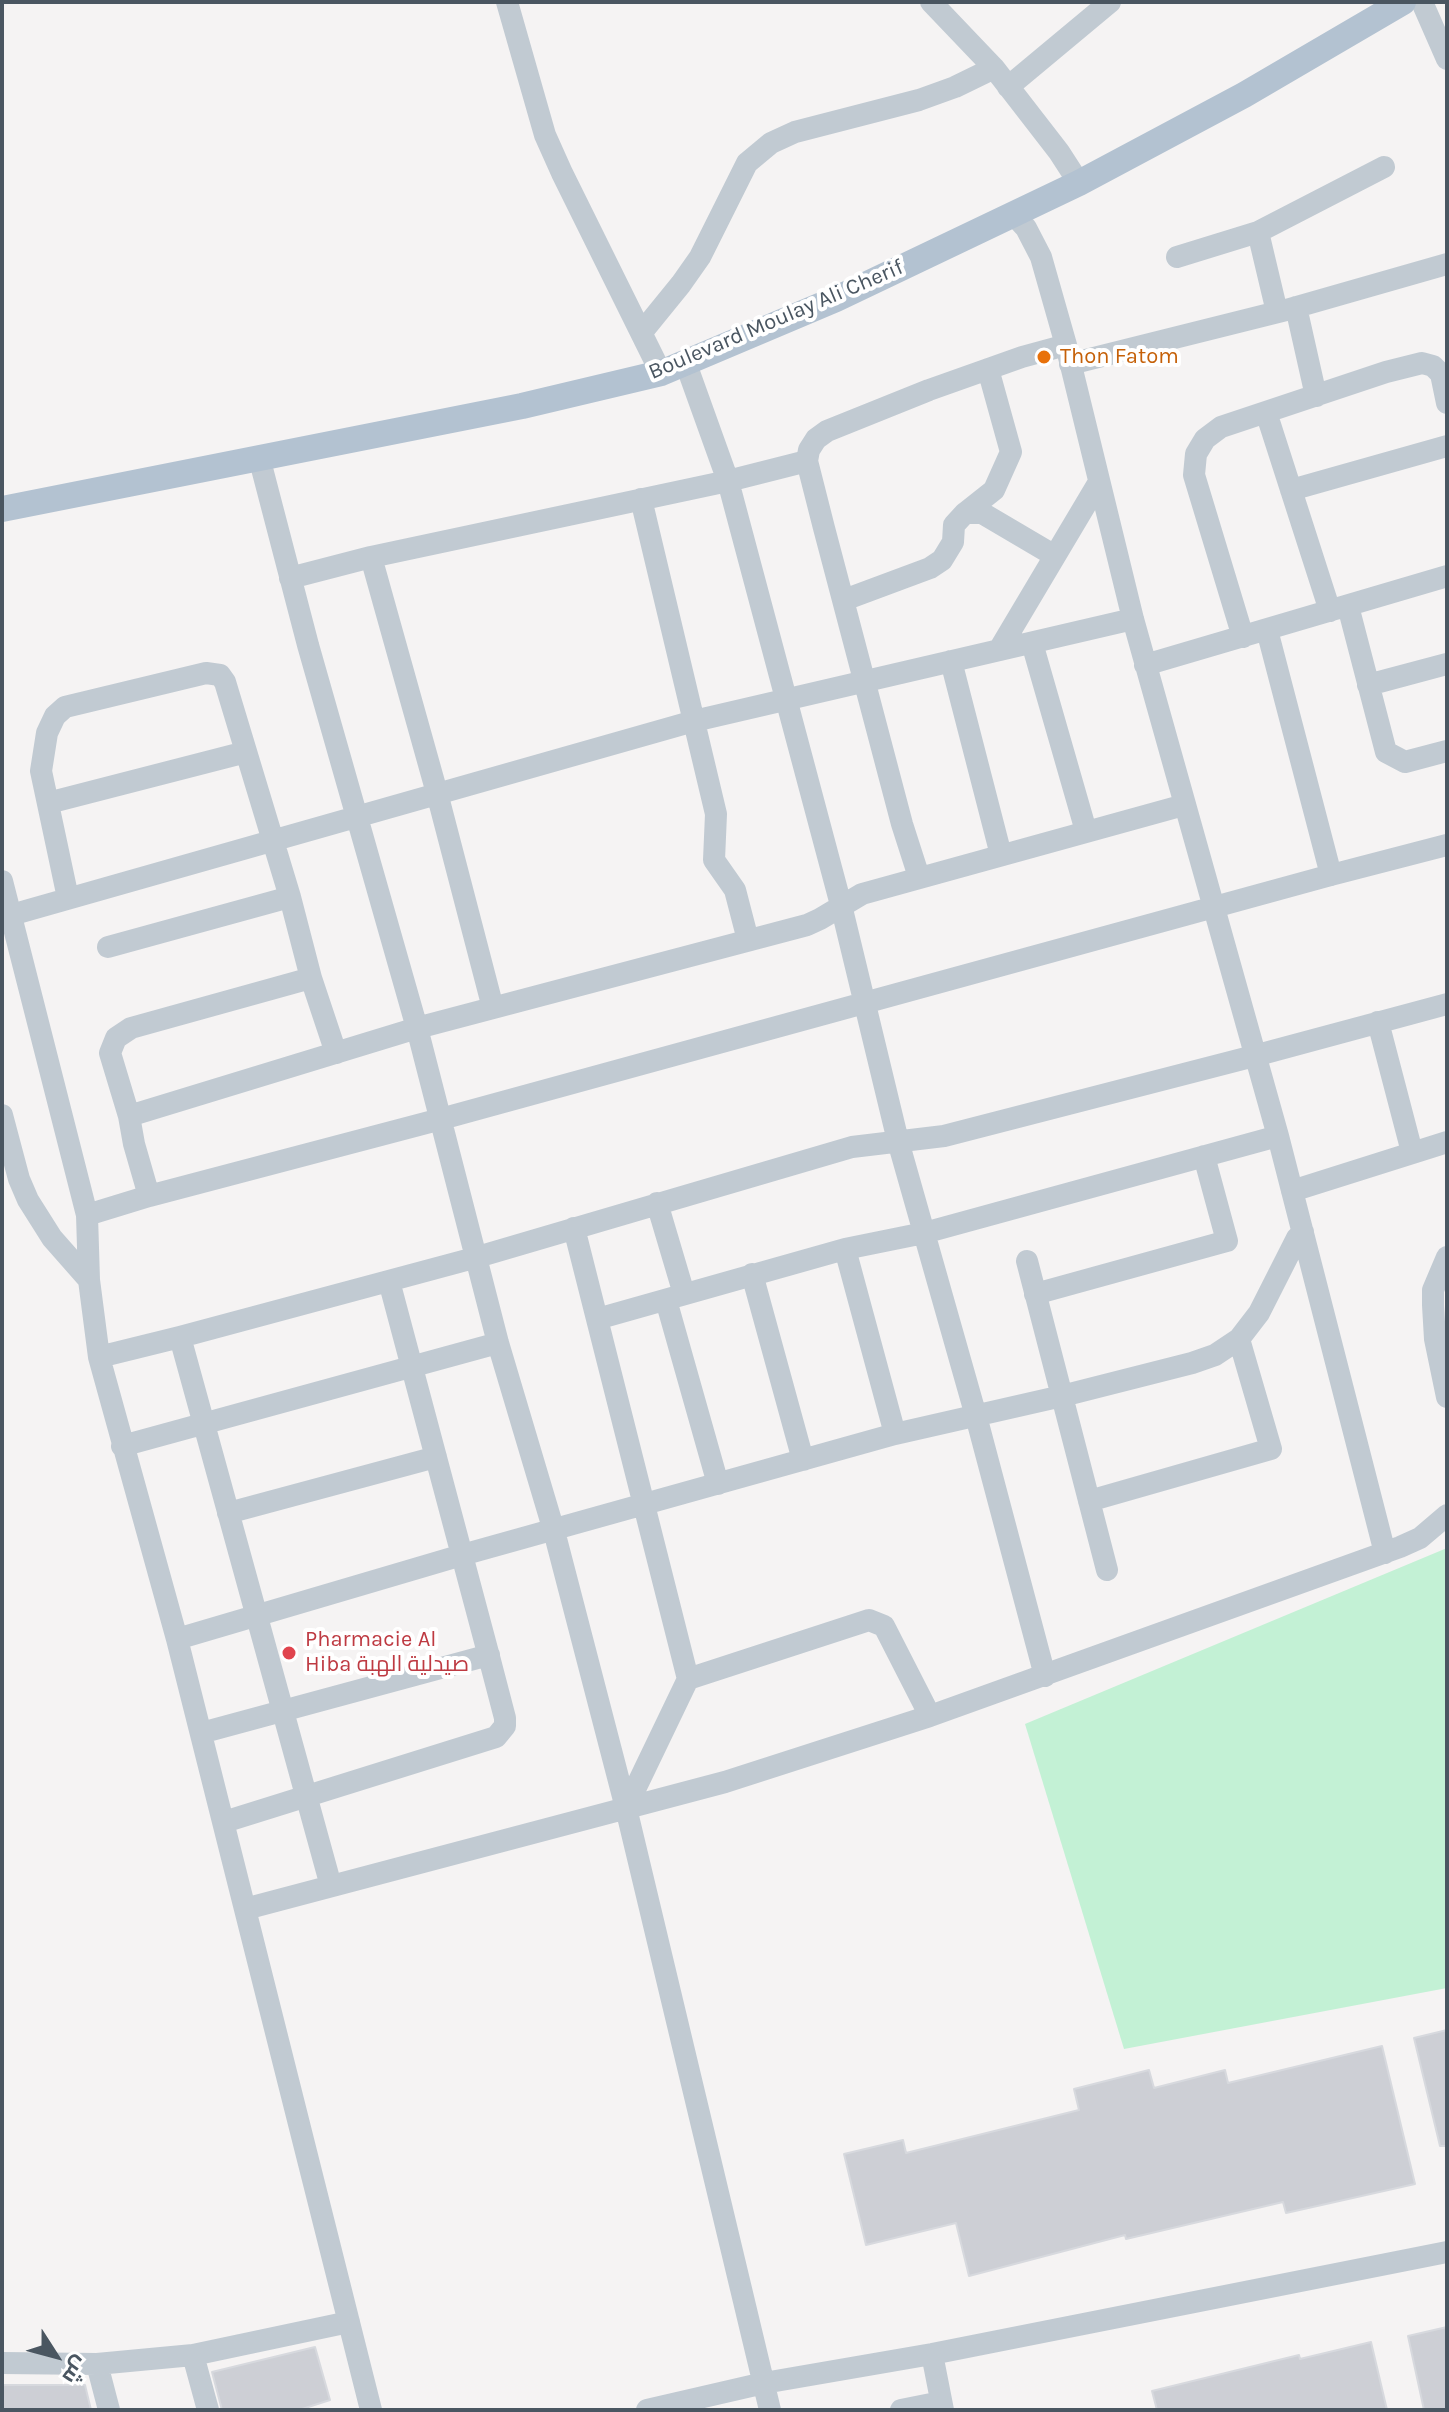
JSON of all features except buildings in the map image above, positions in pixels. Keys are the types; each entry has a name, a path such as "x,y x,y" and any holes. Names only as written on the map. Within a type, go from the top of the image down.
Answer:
{"main road":[{"name":"Boulevard Moulay Ali Cherif","path":"2,509 522,406 673,369 836,299 1079,183 1244,95 1403,2"},
{"path":"2,492 48,499"},
{"path":"2,523 48,499"}],"street":[{"path":"507,2 545,135 595,243 642,332 673,369 728,481 841,905 898,1141 1045,1676"},
{"path":"931,2 994,68 1079,183"},
{"path":"1008,87 1110,2"},
{"path":"1422,2 1447,59"},
{"path":"642,332 700,257 747,163 771,143 795,132 919,100 994,68"},
{"path":"1177,257 1258,232 1384,167"},
{"path":"1013,214 1026,228 1041,257 1068,354 1145,665 1278,1136 1385,1553"},
{"path":"1258,232 1316,396"},
{"path":"919,877 902,824 807,461 816,439 827,431 929,390 1022,357 1068,354 1286,310 1447,264"},
{"path":"1243,637 1194,475 1196,454 1205,439 1221,427 1422,363 1433,366 1441,374 1447,403"},
{"path":"844,600 930,568 942,560 953,542 954,525 994,490 1011,452 988,369"},
{"path":"1266,412 1291,490 1368,685 1386,752 1405,762 1447,751"},
{"path":"1291,490 1447,446"},
{"path":"259,457 417,1028 474,1258 554,1531 626,1808 770,2410"},
{"path":"290,578 371,557 728,481 807,461"},
{"path":"999,650 1099,482"},
{"path":"641,499 716,814 714,860 735,890 748,940"},
{"path":"965,513 982,513 1055,556"},
{"path":"371,557 493,1008"},
{"path":"1145,665 1447,576"},
{"path":"11,915 694,721 1133,619"},
{"path":"1267,630 1331,875"},
{"path":"1032,643 1086,831"},
{"path":"951,661 1001,855"},
{"path":"1368,685 1447,664"},
{"path":"68,898 41,771 47,733 55,716 65,707 206,673 220,675 225,682 290,897 311,978 336,1053"},
{"path":"48,803 246,752"},
{"path":"129,1116 417,1028 807,925 862,894 1184,805"},
{"path":"87,1215 1447,845"},
{"path":"2,881 87,1215 89,1280 99,1357 177,1639 371,2410"},
{"path":"108,947 290,897"},
{"path":"149,1196 110,1053 116,1038 131,1028 311,978"},
{"path":"99,1357 474,1258 852,1147 944,1136 1447,1004"},
{"path":"1378,1022 1412,1152"},
{"path":"2,1115 12,1157 28,1200 52,1238 89,1280"},
{"path":"597,1319 845,1249 924,1233 1278,1136"},
{"path":"1292,1191 1447,1142"},
{"path":"1035,1294 1227,1241 1204,1156"},
{"path":"657,1203 718,1484"},
{"path":"574,1228 688,1679 626,1808"},
{"path":"177,1639 462,1555 895,1434 1062,1396 1215,1355 1239,1339 1259,1313 1297,1238 1303,1232"},
{"path":"845,1249 895,1434"},
{"path":"1447,1257 1433,1290 1435,1339 1447,1397"},
{"path":"1027,1261 1107,1570"},
{"path":"752,1274 803,1460"},
{"path":"224,1822 496,1737 505,1726 489,1655 389,1281"},
{"path":"180,1337 331,1886"},
{"path":"1089,1501 1271,1449 1239,1339"},
{"path":"122,1446 498,1343"},
{"path":"228,1513 436,1457"},
{"path":"245,1909 725,1782 930,1716 1385,1553 1420,1538 1447,1515"},
{"path":"688,1679 869,1620 884,1626 930,1716"},
{"path":"201,1733 489,1655"},
{"path":"647,2410 764,2383 932,2354 1447,2252"},
{"path":"2,2363 97,2364 193,2355 349,2322"},
{"path":"901,2410 942,2406 932,2354"},
{"path":"193,2355 208,2410"},
{"path":"97,2364 109,2410"}],"green space":[{"path":"1447,1548 1447,1988 1124,2049 1025,1724"}],"place":[{"name":"Thon Fatom","path":"1044,357"},
{"name":"Pharmacie Al Hiba صيدلية الهبة","path":"289,1653"}]}
